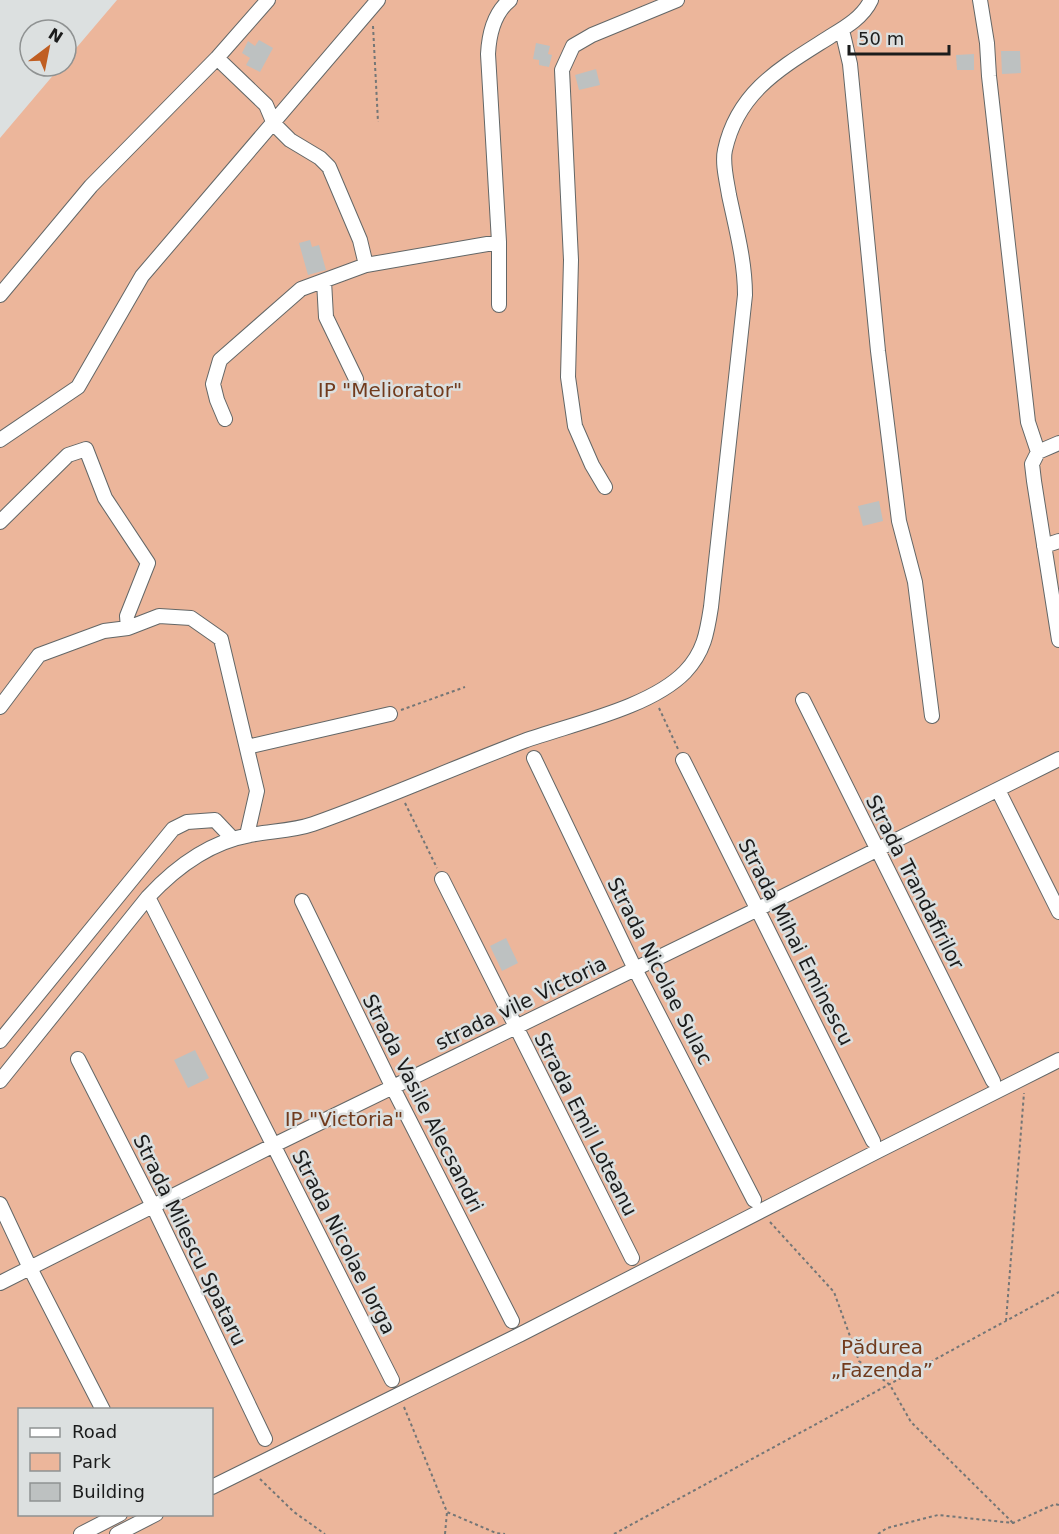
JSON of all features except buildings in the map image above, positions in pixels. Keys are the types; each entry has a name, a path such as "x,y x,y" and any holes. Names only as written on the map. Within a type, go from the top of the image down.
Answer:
{"street":[{"path":"0,295 91,186 217,58 268,0"},
{"path":"499,305 488,54 490,32 505,4 510,0"},
{"path":"605,487 592,465 575,426 568,378 571,260 562,70 573,46 592,35 677,0"},
{"path":"0,1081 166,877 216,845 240,837 309,826 525,741 653,696 684,673 696,659 706,639 709,617 745,295 745,276 727,183 724,152 732,128 759,86 773,73 854,22 872,0"},
{"path":"980,0 987,43 990,88 1028,422 1038,452"},
{"path":"0,440 78,387 142,276 375,3"},
{"path":"842,30 850,64 878,351 899,521 915,582 932,716"},
{"path":"217,58 266,105 274,124 290,140 320,158 329,167 360,240 366,265"},
{"path":"225,418 213,384 220,360 301,290 366,265 498,242"},
{"path":"324,281 326,317 356,379"},
{"path":"1059,443 1038,452 1032,464 1059,640"},
{"path":"0,522 68,455 86,449 105,498 148,563 127,616 128,628"},
{"path":"1044,546 1059,541"},
{"path":"0,707 39,655 104,631 128,628 159,616 191,618 221,639 257,791 240,837"},
{"name":"Strada Trandafirilor","path":"802,700 993,1081"},
{"path":"247,747 390,714"},
{"name":"Strada Nicolae Sulac","path":"534,758 635,969 757,1205"},
{"name":"strada vile Victoria","path":"0,1283 274,1144 758,909 1059,759"},
{"name":"Strada Mihai Eminescu","path":"683,760 873,1141"},
{"path":"998,790 1059,912"},
{"path":"0,1041 173,829 187,822 215,820 240,837"},
{"name":"Strada Emil Loteanu","path":"442,879 632,1258"},
{"name":"Strada Nicolae Iorga","path":"148,897 392,1380"},
{"name":"Strada Vasile Alecsandri","path":"302,901 393,1088 512,1321"},
{"name":"Strada Milescu Spataru","path":"78,1059 153,1206 265,1439"},
{"path":"213,1487 521,1334 757,1205 1059,1060"},
{"path":"0,1204 102,1408"},
{"path":"81,1534 118,1516"},
{"path":"117,1534 154,1516"}],"path":[{"path":"375,3 378,122"},
{"path":"390,714 465,687"},
{"path":"653,696 683,760"},
{"path":"398,791 442,879"},
{"path":"1006,1321 1026,1077"},
{"path":"757,1205 834,1292 859,1361 890,1385 911,1422 1013,1523"},
{"path":"614,1534 1059,1292"},
{"path":"398,1393 447,1512 445,1534"},
{"path":"249,1469 294,1512 326,1534"},
{"path":"878,1534 887,1528 938,1515 1013,1523 1055,1504 1059,1505"},
{"path":"447,1512 496,1533 505,1534"}],"green space":[{"path":"117,0 1059,0 1059,1534 0,1534 0,138 51,78 78,78 78,46"}],"park label":[{"name":"IP \"Meliorator\"","path":"390,390"},
{"name":"IP \"Victoria\"","path":"344,1119"},
{"name":"Pădurea „Fazenda”","path":"882,1358"}]}
